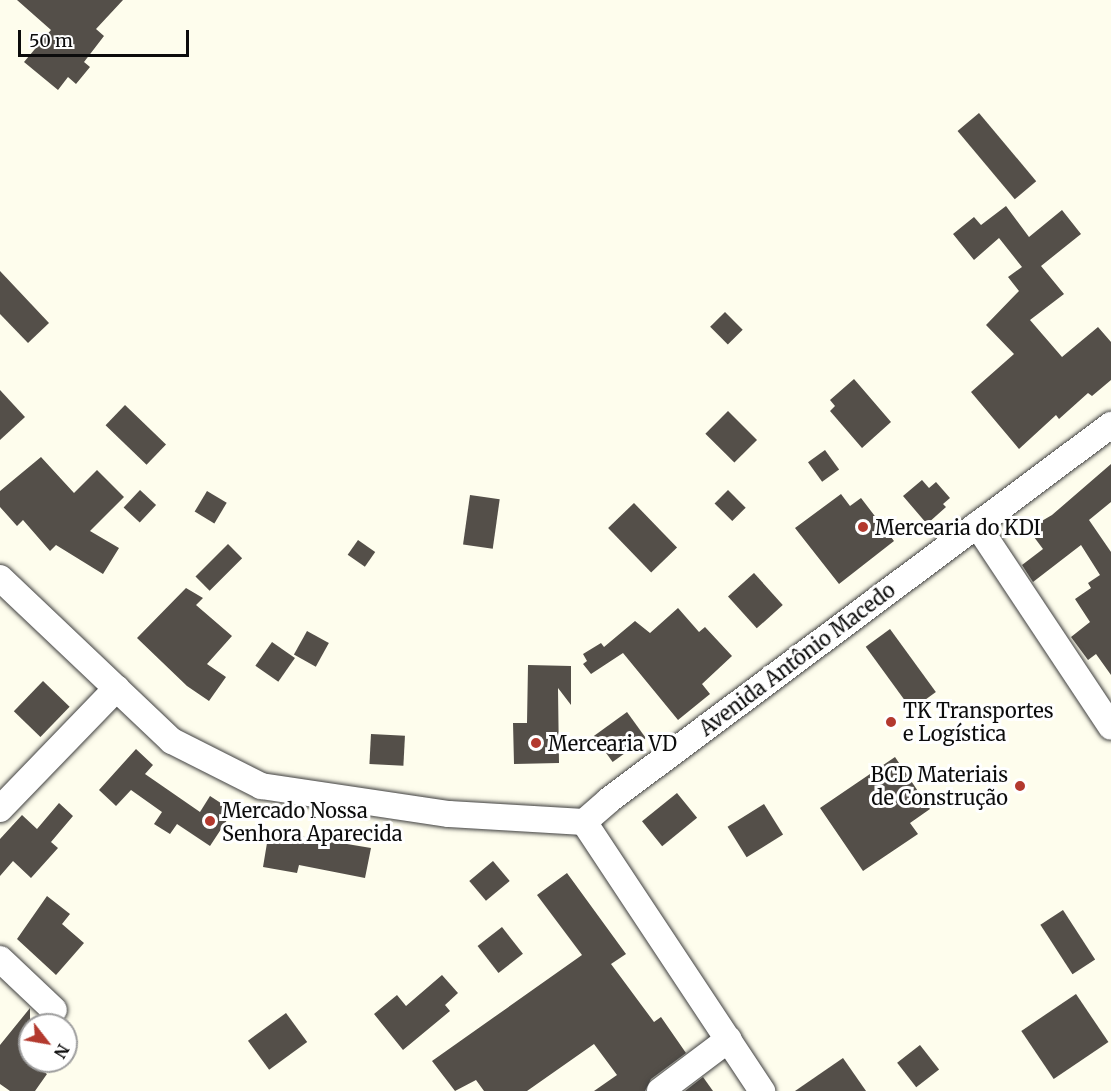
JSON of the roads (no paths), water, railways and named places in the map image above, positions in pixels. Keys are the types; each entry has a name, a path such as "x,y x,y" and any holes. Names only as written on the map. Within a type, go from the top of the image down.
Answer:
{"street":[{"name":"Avenida Antônio Macedo","path":"584,822 609,800 1111,425"},
{"path":"977,525 1111,728"},
{"path":"0,578 172,741 261,786 449,814 584,822 762,1091"},
{"path":"0,809 117,688"},
{"path":"0,958 54,1010"},
{"path":"660,1091 729,1040"}],"place":[{"name":"Mercearia do KDI","path":"863,527"},
{"name":"TK Transportes e Logística","path":"891,722"},
{"name":"Mercearia VD","path":"536,743"},
{"name":"BCD Materiais de Construção","path":"1020,786"},
{"name":"Mercado Nossa Senhora Aparecida","path":"210,821"}]}
